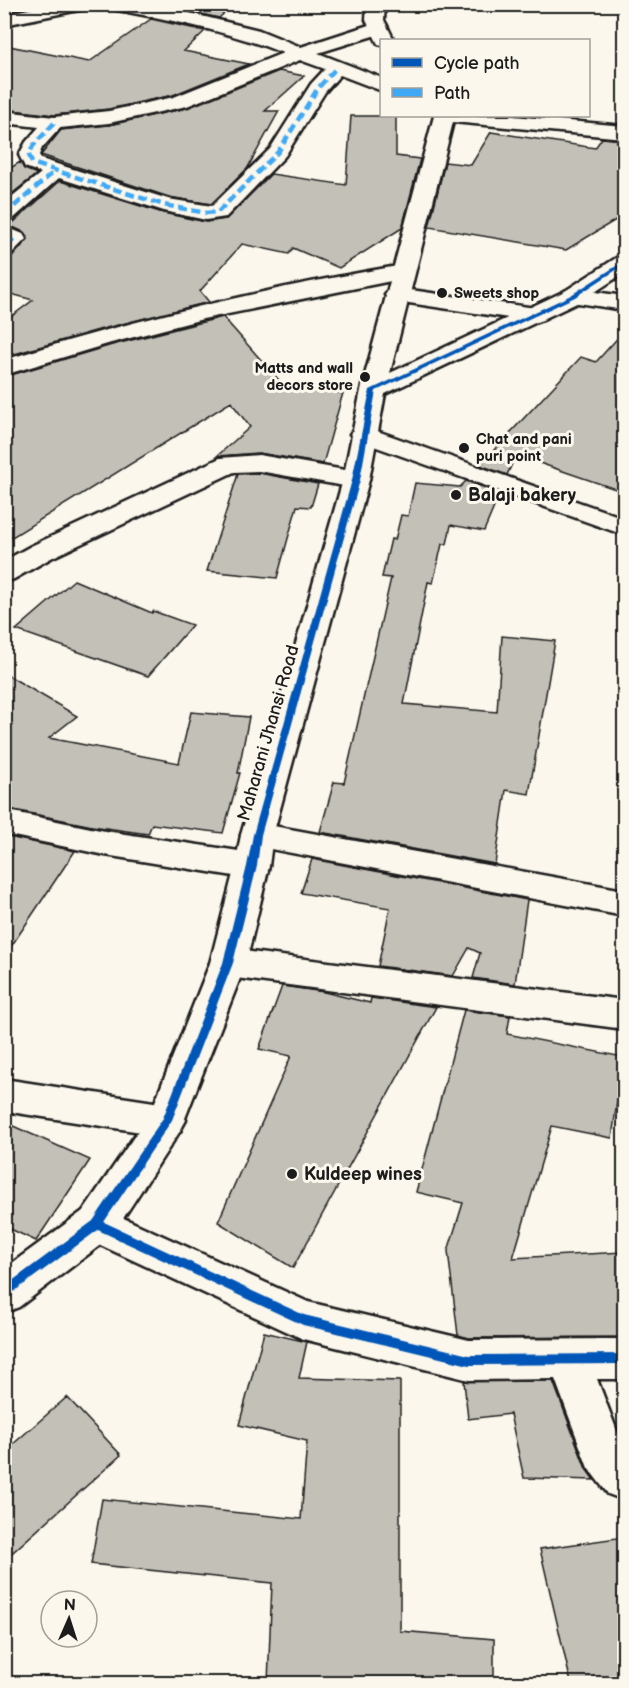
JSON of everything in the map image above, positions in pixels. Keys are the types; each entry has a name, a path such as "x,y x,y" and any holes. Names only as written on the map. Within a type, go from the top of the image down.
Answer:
{"street":[{"path":"4,20 84,4"},
{"path":"112,4 185,17 252,34 380,85"},
{"path":"4,117 54,123 109,117 180,102 300,52 382,34 375,20 376,4"},
{"path":"54,123 33,146 29,155 32,163 164,205 206,213 218,212 278,152 318,88 337,68"},
{"name":"Maharani Jhansi Road","path":"4,1294 97,1224 167,1120 228,963 254,850 356,480 373,390 444,117"},
{"path":"465,117 624,132"},
{"path":"4,215 55,171"},
{"path":"4,233 15,239 4,248"},
{"path":"373,390 573,296 624,263"},
{"path":"4,368 157,321 312,286 403,272"},
{"path":"397,295 535,315"},
{"path":"573,296 624,303"},
{"path":"363,434 624,526"},
{"path":"4,573 41,552 229,464 259,463 356,480"},
{"path":"4,822 105,843 254,850 624,903"},
{"path":"228,963 620,1017 624,1015"},
{"path":"4,1095 167,1120"},
{"path":"97,1224 303,1320 469,1360 624,1359"},
{"path":"568,1359 604,1453 624,1478"}],"building":[{"path":"172,4 234,4 219,18 169,7"},
{"path":"151,19 205,31 184,51 249,64 173,95 109,109 54,115 4,109 4,45 89,62"},
{"path":"279,71 304,76 265,111 279,111 247,169 211,204 169,197 41,155 61,130 109,125 187,108"},
{"path":"351,116 396,117 396,156 420,159 402,228 339,268 293,248 289,254 242,244 200,291 209,302 4,357 4,322 33,300 4,292 4,257 14,255 28,239 24,232 4,223 14,222 60,181 163,213 206,222 226,219 271,174 346,185"},
{"path":"491,132 595,148 602,138 624,140 624,215 566,250 429,227 445,162 471,165"},
{"path":"20,162 24,169 37,174 4,200 4,172"},
{"path":"223,317 286,388 343,393 323,464 259,453 217,456 250,427 231,402 4,542 4,377 112,345"},
{"path":"624,331 624,492 516,455 507,475 480,465 581,357 596,362"},
{"path":"259,473 318,484 311,507 297,506 277,578 207,571 238,474"},
{"path":"466,481 500,493 484,531 451,525 447,544 442,544 433,583 428,582 404,704 497,712 502,636 555,641 529,794 506,790 495,864 320,832 334,782 344,783 391,578 382,577 391,539 395,540 401,515 408,516 415,483 460,487"},
{"path":"74,580 152,613 153,611 192,625 148,676 16,630"},
{"path":"4,673 77,716 49,738 179,763 191,712 249,717 238,773 240,773 223,833 152,824 148,834 92,826 4,808"},
{"path":"4,836 75,851 4,957"},
{"path":"312,859 527,900 515,984 473,978 480,953 469,948 453,976 378,966 390,908 301,893"},
{"path":"282,986 324,992 370,1003 371,998 436,1007 293,1268 218,1222 291,1056 259,1049"},
{"path":"464,1010 510,1016 507,1034 623,1057 612,1138 552,1126 513,1258 624,1252 624,1337 469,1338 458,1335 448,1251 463,1203 416,1192"},
{"path":"4,1122 90,1160 36,1241 4,1226"},
{"path":"264,1332 307,1342 299,1378 400,1381 400,1631 494,1639 494,1683 268,1683 272,1583 91,1564 102,1499 301,1519 307,1441 239,1425"},
{"path":"464,1381 553,1381 586,1469 594,1480 524,1478 510,1414 468,1419"},
{"path":"67,1397 121,1455 4,1560 4,1452"},
{"path":"624,1537 624,1683 571,1683 540,1549"}],"marked path":[{"path":"54,123 33,146 29,155 32,163 164,205 206,213 218,212 278,152 318,88 337,67"},
{"path":"4,215 55,171"},
{"path":"4,233 15,239 4,248"}],"cycle path":[{"path":"4,1294 97,1224 167,1120 228,963 252,866 257,835 356,480 373,390 573,296 624,263"},
{"path":"97,1224 303,1320 469,1360 624,1359"}],"place":[{"name":"Sweets shop","path":"442,293"},
{"name":"Matts and wall decors store","path":"365,377"},
{"name":"Chat and pani puri point","path":"464,448"},
{"name":"Balaji bakery","path":"456,495"},
{"name":"Kuldeep wines","path":"292,1174"}]}
